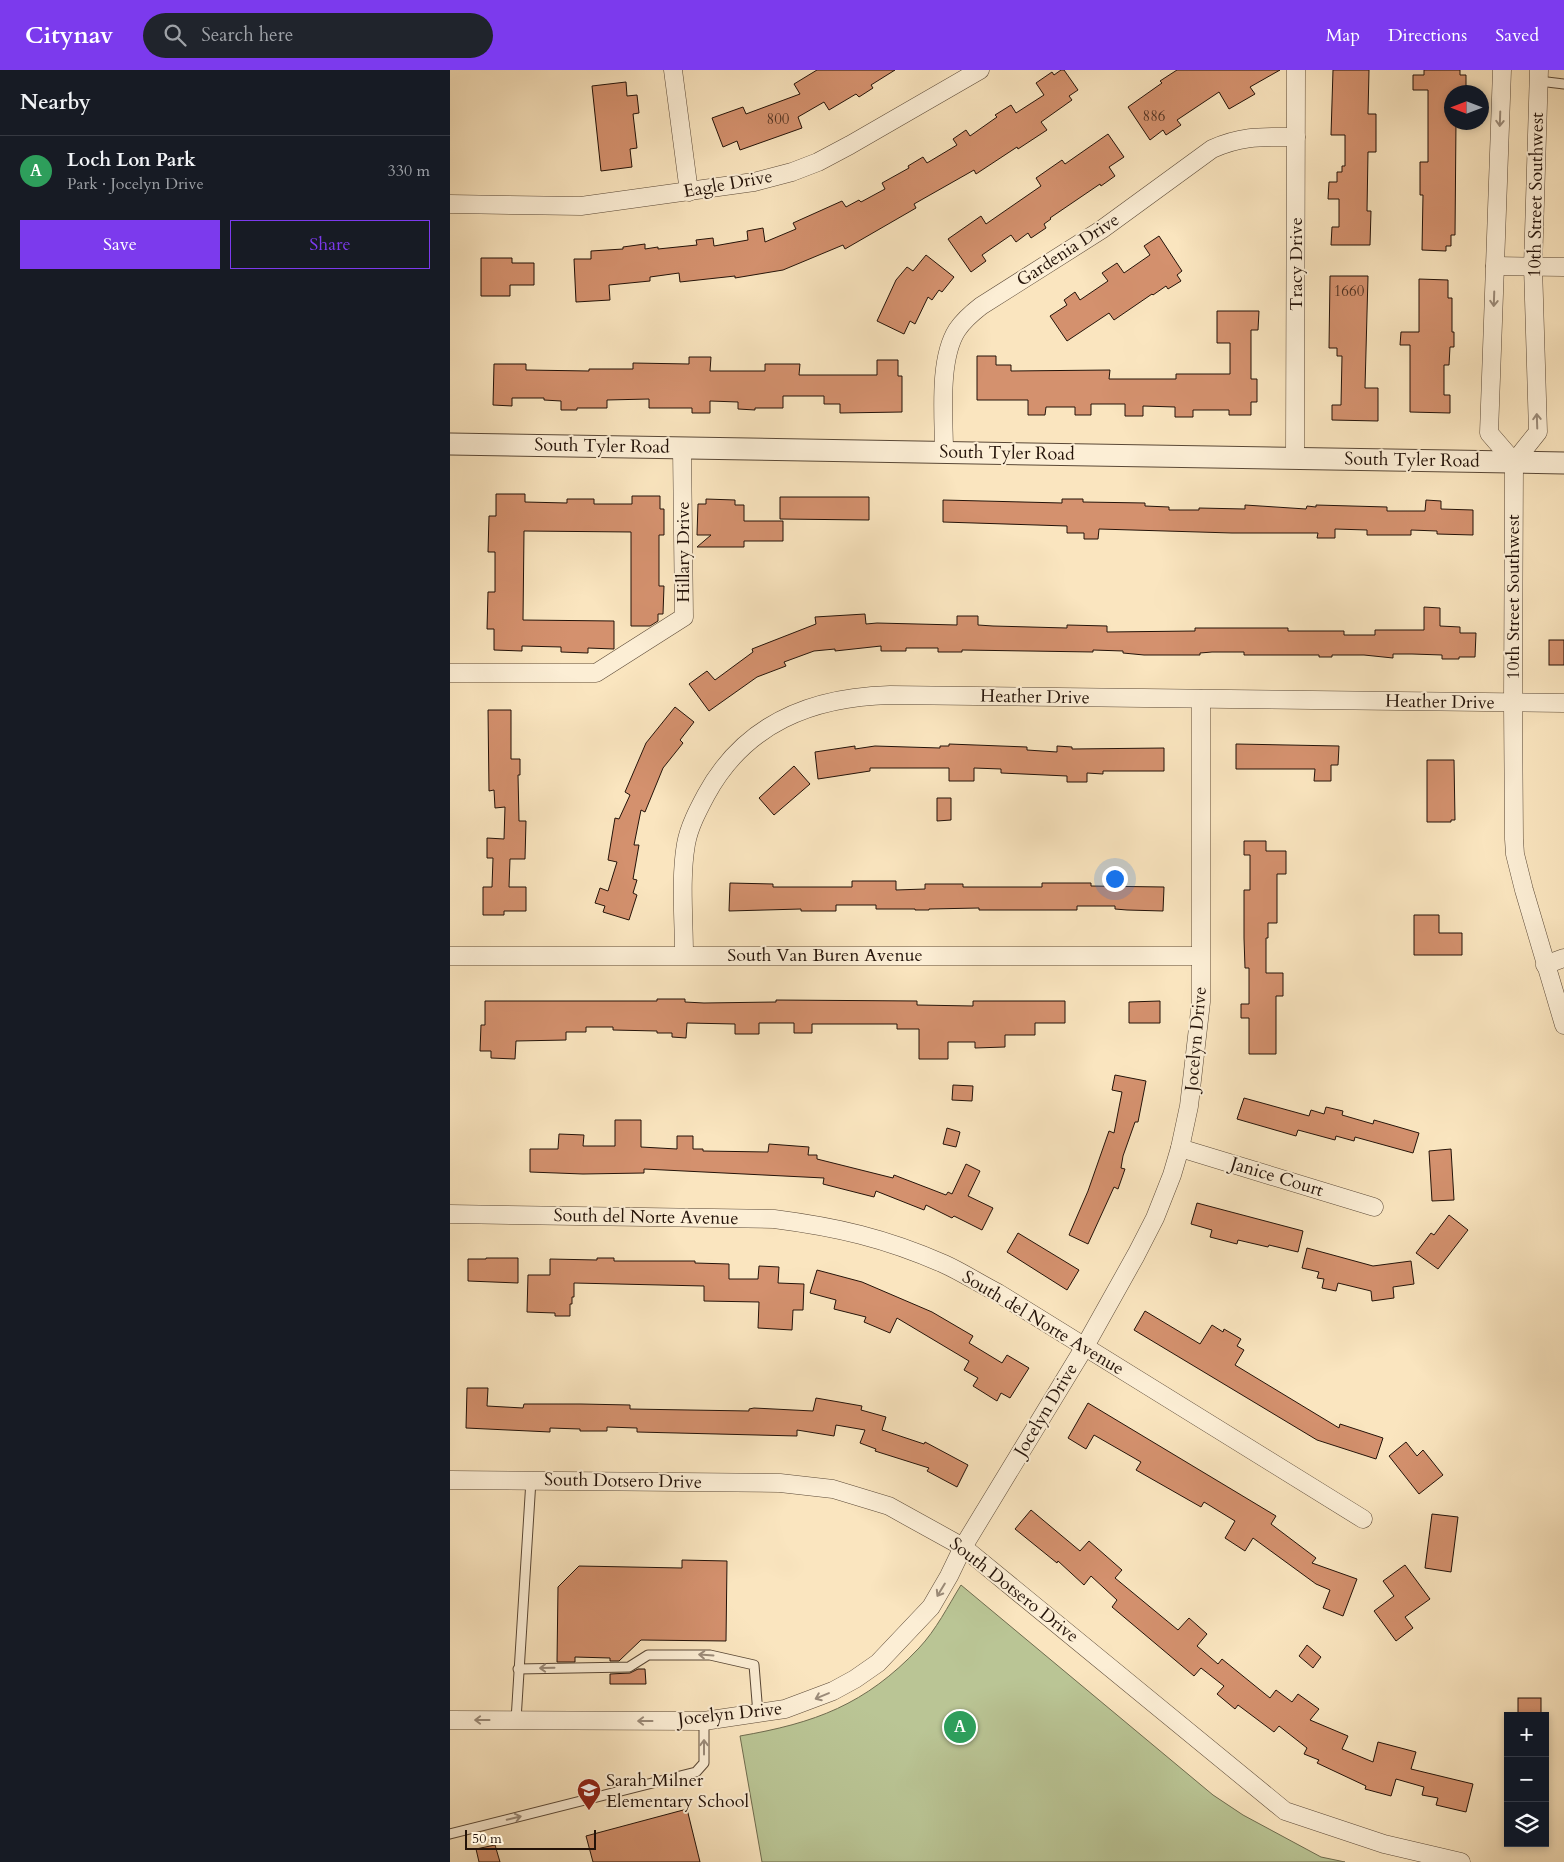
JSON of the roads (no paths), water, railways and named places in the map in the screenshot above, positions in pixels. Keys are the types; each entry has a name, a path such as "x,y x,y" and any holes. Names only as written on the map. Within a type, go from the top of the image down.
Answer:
{"street":[{"path":"674,70 690,192"},
{"name":"Eagle Drive","path":"450,204 581,206 754,182 792,172 818,162 980,70"},
{"name":"Tracy Drive","path":"1295,458 1296,70"},
{"path":"1502,70 1489,433 1514,462"},
{"name":"10th Street Southwest","path":"1539,76 1533,266 1538,432 1514,462 1513,703 1515,854 1545,965 1564,1025"},
{"name":"Gardenia Drive","path":"944,452 945,363 949,347 957,330 969,315 1101,230 1212,149 1229,141 1247,137 1296,138"},
{"path":"1495,266 1564,267"},
{"name":"South Tyler Road","path":"450,444 1564,463"},
{"name":"Hillary Drive","path":"450,673 596,673 684,617 682,448"},
{"name":"Heather Drive","path":"684,955 686,844 699,808 713,782 727,762 741,748 781,719 800,710 861,696 1564,703"},
{"name":"Jocelyn Drive","path":"450,1720 704,1721 785,1710 833,1691 856,1679 878,1663 931,1606 964,1546 1084,1348 1155,1218 1172,1175 1190,1106 1202,1002 1200,956 1201,699"},
{"name":"South Van Buren Avenue","path":"450,956 1200,956"},
{"path":"1545,965 1564,958"},
{"name":"Janice Court","path":"1180,1148 1374,1207"},
{"name":"South del Norte Avenue","path":"450,1214 774,1219 825,1226 863,1234 906,1248 946,1265 998,1293 1084,1348 1363,1518"},
{"name":"South Dotsero Drive","path":"450,1480 780,1482 833,1490 889,1506 964,1546 1285,1811 1384,1844 1461,1862"}],"lane":[{"path":"1539,76 1564,84"},
{"path":"516,1720 530,1480"},
{"path":"518,1669 630,1666 648,1655 710,1655 754,1665 758,1714"},
{"path":"450,1834 696,1772 704,1763 704,1721"}],"place":[{"name":"Loch Lon Park","path":"960,1727"},
{"name":"Sarah Milner Elementary School","path":"589,1811"}]}
